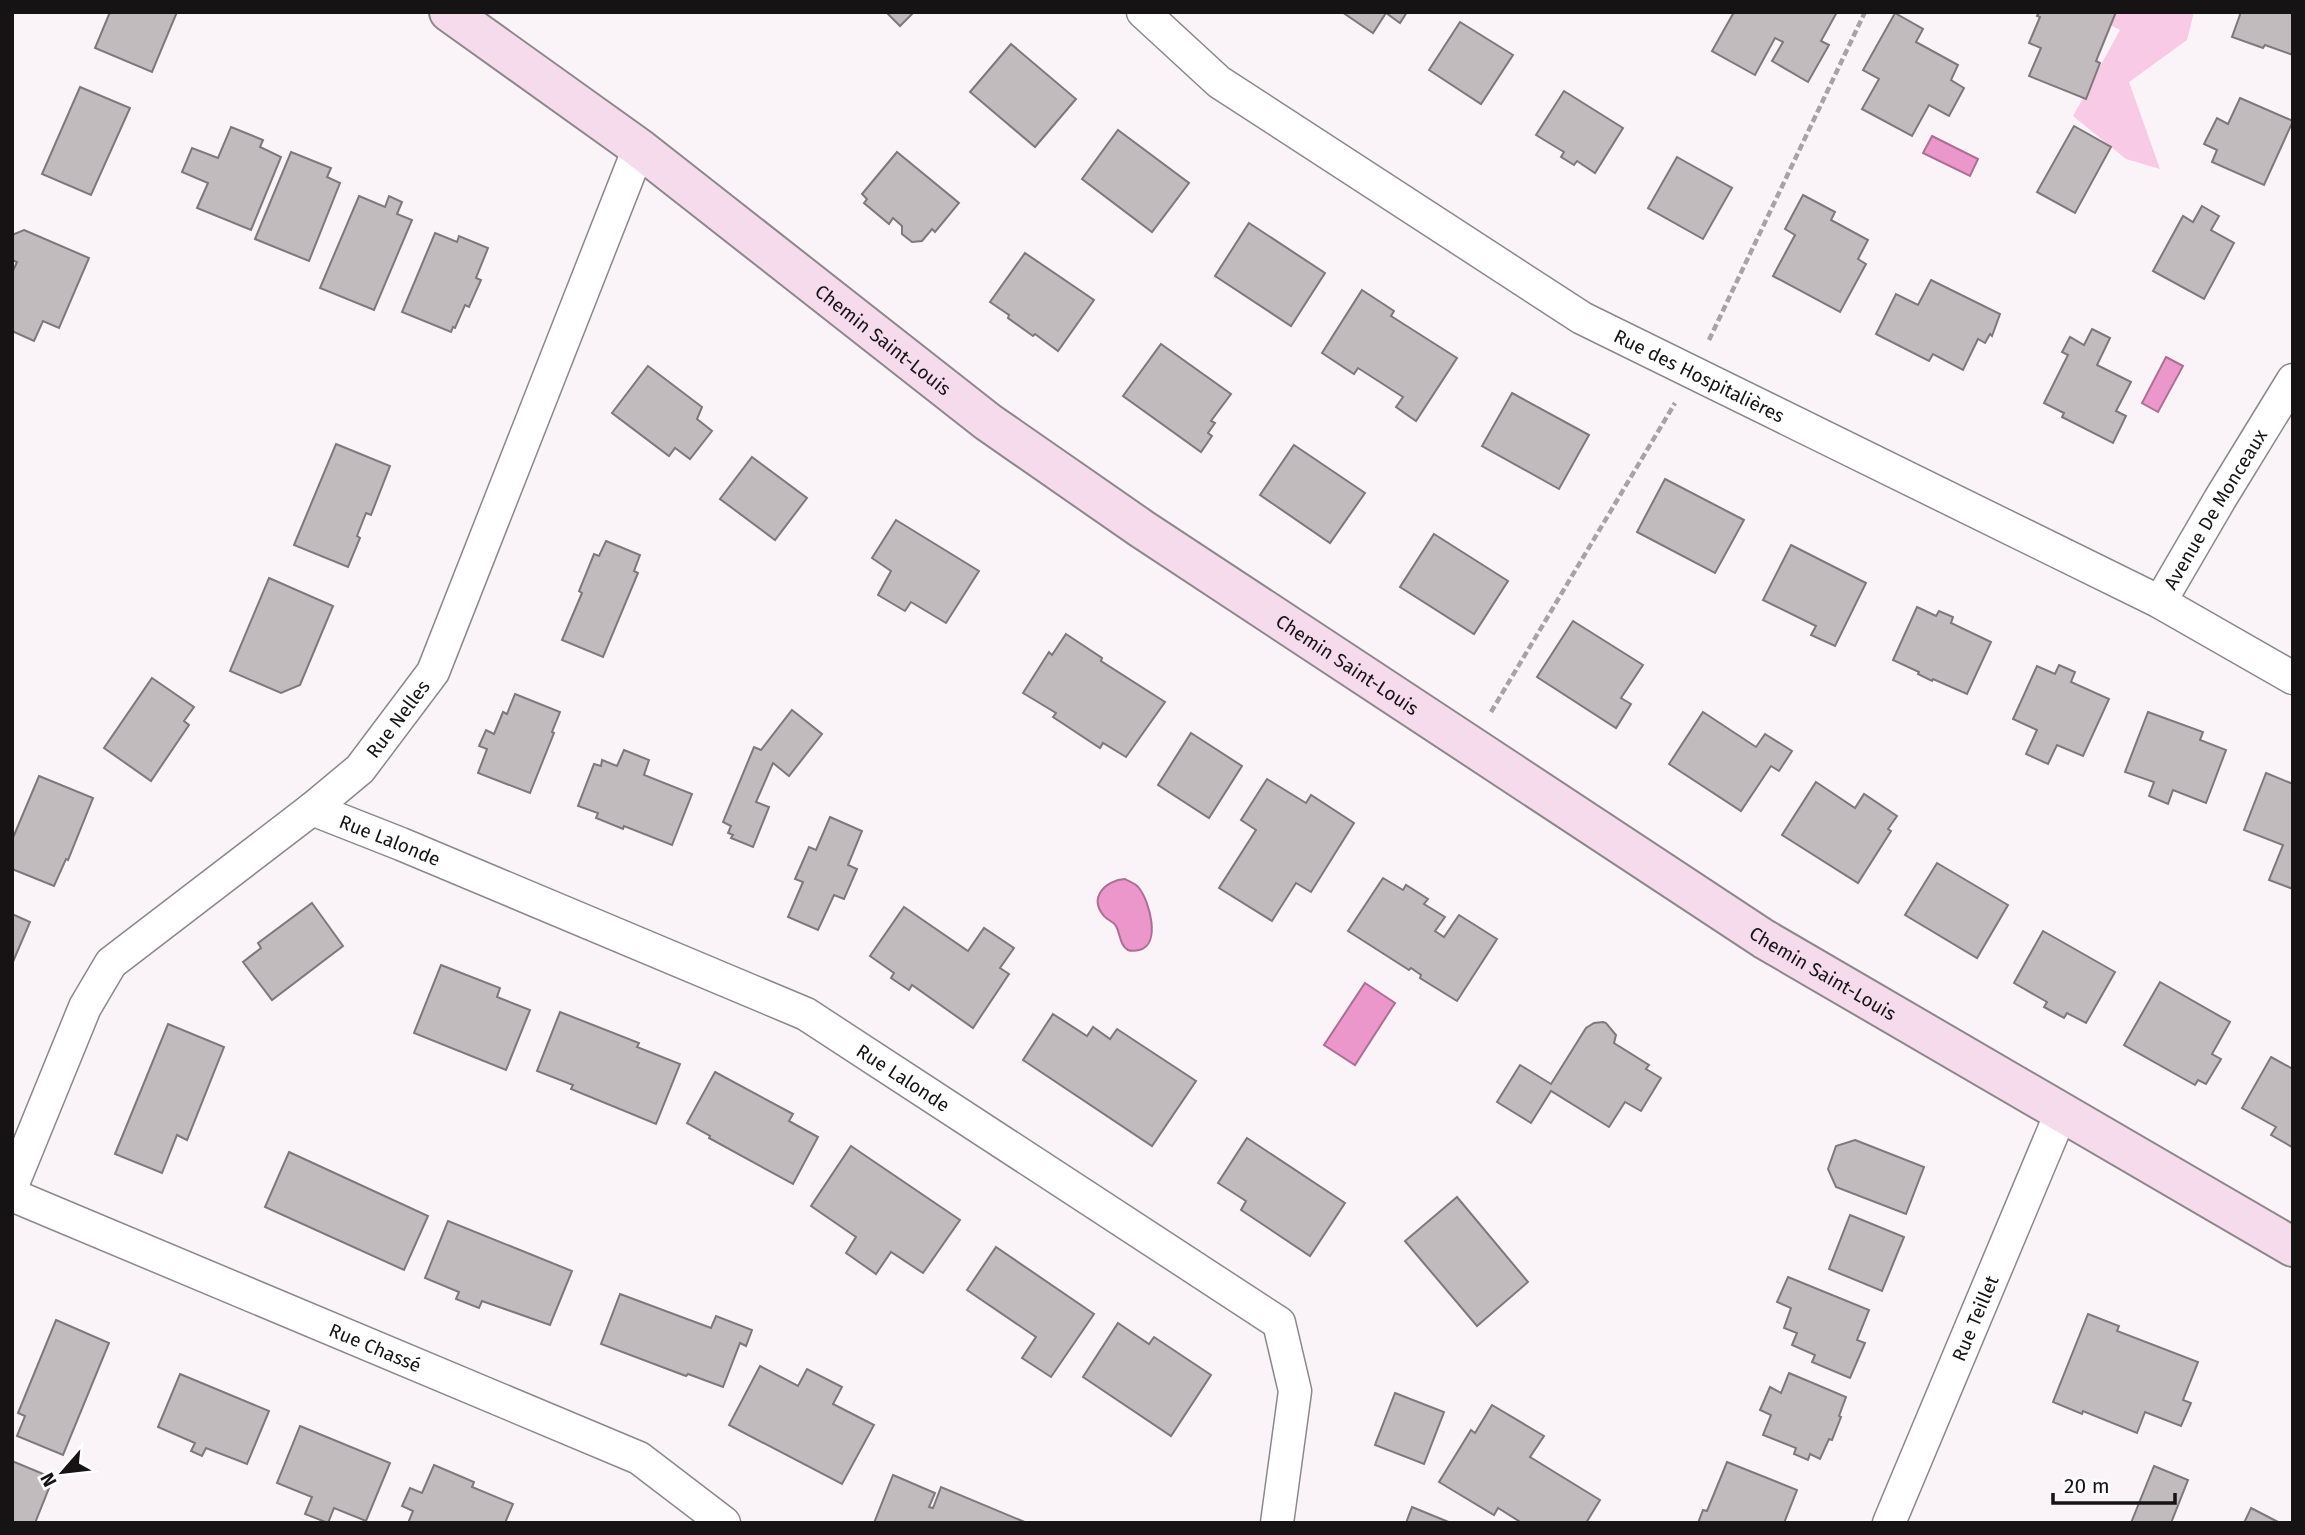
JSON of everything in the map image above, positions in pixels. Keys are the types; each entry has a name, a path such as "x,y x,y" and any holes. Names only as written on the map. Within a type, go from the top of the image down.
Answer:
{"street":[{"name":"Chemin Saint-Louis","path":"449,12 639,148 988,422 1142,529 1764,939 2293,1247"},
{"name":"Rue des Hospitalières","path":"1143,12 1219,82 1582,318 2160,602 2293,678"},
{"name":"Rue Nelles","path":"12,1186 85,1007 111,963 360,769 433,672 639,148"},
{"name":"Avenue De Monceaux","path":"2160,602 2293,380"},
{"name":"Rue Lalonde","path":"312,809 806,1014 1279,1323 1295,1391 1277,1523"},
{"name":"Rue Teillet","path":"1889,1523 2061,1114"},
{"name":"Rue Chassé","path":"12,1195 639,1458 724,1523"}],"shaded area":[{"path":"2086,12 2194,12 2187,40 2129,82 2160,169 2126,159 2073,116 2120,30"},
{"path":"1932,136 1978,159 1970,176 1923,153"},
{"path":"2166,357 2183,366 2158,412 2142,403"},
{"path":"1125,879 1136,885 1143,894 1151,922 1150,940 1138,950 1130,951 1125,948 1116,926 1104,916 1098,902 1101,891 1106,886"},
{"path":"1365,983 1395,1003 1355,1065 1324,1045"}],"building":[{"path":"110,12 177,12 152,72 95,48"},
{"path":"886,12 914,12 900,26"},
{"path":"1342,12 1407,12 1400,23 1386,13 1373,33"},
{"path":"1734,12 1837,12 1821,41 1829,45 1808,82 1772,61 1783,42 1775,38 1755,75 1712,51"},
{"path":"2039,12 2116,12 2096,61 2100,63 2086,99 2029,76 2041,48 2029,43 2040,17 2037,16"},
{"path":"2241,12 2293,12 2293,55 2232,37"},
{"path":"1895,13 1923,29 1916,42 1958,65 1951,80 1964,88 1949,116 1929,105 1912,136 1862,109 1879,79 1863,70"},
{"path":"1460,22 1513,55 1481,104 1429,70"},
{"path":"1011,44 1076,99 1035,147 970,92"},
{"path":"80,87 130,108 91,195 42,174"},
{"path":"1564,91 1623,128 1595,173 1577,161 1574,165 1561,157 1564,152 1536,135"},
{"path":"2240,98 2293,121 2264,185 2212,162 2217,150 2204,144 2217,118 2228,124"},
{"path":"2074,126 2111,147 2075,213 2037,192"},
{"path":"231,127 263,140 260,147 281,157 251,230 197,208 208,183 182,172 192,148 218,158"},
{"path":"1118,130 1189,183 1152,232 1082,179"},
{"path":"291,152 331,168 327,177 340,183 309,261 255,239"},
{"path":"897,152 959,203 935,232 932,229 922,241 912,242 902,234 902,226 893,218 889,224 864,203 867,199 862,194"},
{"path":"1677,157 1732,188 1703,239 1648,208"},
{"path":"1803,195 1835,212 1831,220 1868,240 1858,259 1866,264 1840,312 1773,276 1795,235 1785,229"},
{"path":"359,196 385,207 389,196 402,202 397,214 412,220 374,310 320,288"},
{"path":"2202,206 2219,216 2211,230 2234,243 2204,299 2153,271 2183,216 2193,222"},
{"path":"1249,223 1325,273 1291,326 1215,276"},
{"path":"24,230 89,258 59,328 43,321 34,341 12,331 12,273 17,262 12,260 12,235"},
{"path":"435,233 457,242 459,236 488,248 476,278 481,280 469,307 465,305 451,332 402,312"},
{"path":"1025,253 1094,300 1058,351 1008,318 1009,315 990,302"},
{"path":"1931,280 2000,314 1992,336 1990,334 1985,343 1978,339 1963,370 1933,354 1929,361 1876,334 1896,294 1918,305"},
{"path":"1362,290 1394,311 1391,316 1457,358 1416,421 1396,407 1403,397 1358,368 1354,374 1322,353"},
{"path":"2092,329 2110,338 2097,365 2131,382 2116,411 2126,416 2113,443 2062,417 2064,413 2044,403 2068,355 2062,352 2070,337 2084,345"},
{"path":"1161,344 1231,394 1211,421 1215,423 1208,433 1212,436 1201,452 1123,396"},
{"path":"648,366 702,407 697,419 712,431 690,459 675,448 669,456 612,413"},
{"path":"1512,393 1589,435 1559,489 1482,446"},
{"path":"336,444 390,466 371,515 366,513 357,536 360,538 348,567 294,545"},
{"path":"1294,445 1365,493 1330,543 1260,495"},
{"path":"752,457 807,498 775,540 720,499"},
{"path":"1665,479 1744,520 1715,573 1637,532"},
{"path":"896,520 979,571 946,623 911,602 905,611 878,595 891,571 872,558"},
{"path":"1434,534 1508,581 1474,634 1400,587"},
{"path":"606,541 640,555 634,571 638,573 603,657 562,640 582,593 579,591 594,554 599,556"},
{"path":"1791,545 1866,583 1835,646 1811,635 1816,626 1763,600"},
{"path":"269,578 333,606 300,685 281,693 230,671"},
{"path":"1917,607 1936,616 1939,611 1953,617 1951,623 1991,642 1967,694 1933,679 1932,681 1893,660"},
{"path":"1573,621 1643,665 1621,698 1631,704 1616,728 1537,677"},
{"path":"1066,634 1102,658 1101,661 1165,702 1126,757 1103,743 1100,748 1053,717 1056,713 1023,693 1049,652 1052,655"},
{"path":"2059,665 2075,672 2071,682 2109,699 2083,756 2057,745 2048,764 2026,754 2037,730 2013,719 2037,666 2055,674"},
{"path":"152,678 194,707 184,721 189,725 151,781 104,748"},
{"path":"515,694 560,712 530,793 478,773 487,749 479,746 486,730 494,734 503,712 507,714"},
{"path":"792,710 822,734 789,776 773,763 756,802 769,807 753,847 731,838 733,835 728,833 731,826 723,822 754,747 761,750"},
{"path":"1703,712 1756,747 1765,734 1792,751 1779,771 1771,766 1741,811 1669,764"},
{"path":"2148,712 2203,732 2200,740 2226,750 2206,803 2173,790 2168,804 2149,796 2154,782 2125,772"},
{"path":"1191,733 1242,766 1209,818 1158,785"},
{"path":"624,750 649,760 644,775 692,794 672,845 596,818 598,813 578,806 594,764 601,766 602,760 617,766"},
{"path":"2266,773 2293,784 2293,889 2269,880 2283,845 2244,830"},
{"path":"39,776 93,798 68,860 66,859 54,886 12,869 12,840"},
{"path":"1267,779 1306,803 1311,795 1354,823 1311,892 1296,883 1272,921 1219,888 1256,830 1241,820"},
{"path":"1816,782 1855,808 1864,794 1897,816 1888,829 1891,831 1858,883 1782,835"},
{"path":"830,817 862,831 848,865 857,869 844,899 834,895 818,930 788,917 803,882 795,879 809,847 816,850"},
{"path":"1937,863 2008,905 1977,958 1905,915"},
{"path":"1383,878 1403,890 1406,885 1428,899 1424,904 1445,917 1435,931 1444,937 1459,915 1497,939 1457,1001 1420,978 1421,975 1411,968 1409,970 1348,931"},
{"path":"312,903 343,946 272,1000 243,962 261,948 258,943"},
{"path":"904,907 968,951 984,928 1014,948 1000,968 1009,974 973,1028 912,985 909,990 891,978 894,973 870,956"},
{"path":"12,914 30,922 12,964"},
{"path":"2043,931 2115,972 2086,1023 2067,1013 2064,1018 2044,1007 2047,1002 2014,983"},
{"path":"441,965 500,988 497,997 530,1010 506,1070 414,1033"},
{"path":"2160,982 2230,1022 2212,1054 2221,1059 2206,1084 2198,1080 2195,1085 2124,1045"},
{"path":"560,1012 639,1043 637,1047 680,1064 656,1124 571,1089 573,1085 537,1071"},
{"path":"1053,1014 1087,1036 1093,1027 1110,1039 1117,1029 1196,1081 1152,1146 1023,1060"},
{"path":"1603,1022 1616,1035 1614,1043 1649,1065 1646,1069 1661,1078 1641,1111 1625,1102 1609,1127 1551,1091 1531,1123 1497,1102 1520,1065 1551,1084 1586,1028"},
{"path":"168,1024 224,1047 187,1140 177,1135 162,1173 115,1154"},
{"path":"2271,1057 2293,1069 2292,1147 2271,1135 2276,1127 2242,1108"},
{"path":"715,1072 793,1114 789,1121 818,1137 793,1184 687,1123"},
{"path":"1247,1138 1345,1203 1310,1256 1241,1210 1246,1201 1218,1183"},
{"path":"1855,1140 1924,1167 1906,1214 1836,1187 1828,1169 1836,1146"},
{"path":"851,1146 960,1220 923,1273 891,1252 876,1274 846,1253 856,1237 811,1206"},
{"path":"289,1152 428,1216 404,1270 265,1207"},
{"path":"1457,1197 1528,1282 1477,1326 1405,1241"},
{"path":"1850,1215 1904,1237 1882,1291 1829,1269"},
{"path":"448,1221 572,1271 550,1325 482,1301 479,1308 456,1299 459,1292 425,1278"},
{"path":"996,1247 1094,1314 1051,1377 1022,1358 1036,1337 967,1290"},
{"path":"1788,1277 1869,1310 1857,1340 1865,1343 1850,1378 1812,1362 1815,1355 1792,1345 1797,1333 1784,1328 1791,1308 1777,1302"},
{"path":"620,1294 711,1328 716,1316 752,1330 746,1346 740,1343 723,1387 601,1344"},
{"path":"2088,1314 2119,1326 2117,1331 2198,1362 2183,1400 2191,1403 2181,1426 2145,1412 2137,1433 2053,1402"},
{"path":"56,1320 109,1343 63,1455 17,1436 25,1416 18,1413"},
{"path":"1118,1323 1149,1344 1154,1337 1211,1375 1171,1436 1083,1377"},
{"path":"760,1366 798,1386 807,1369 842,1387 833,1404 874,1425 842,1484 729,1425"},
{"path":"1789,1373 1846,1397 1832,1440 1829,1439 1820,1459 1810,1454 1808,1460 1794,1454 1796,1448 1763,1435 1771,1415 1760,1410 1770,1387 1781,1393"},
{"path":"180,1374 269,1411 247,1464 206,1448 202,1456 191,1451 195,1443 158,1427"},
{"path":"1395,1393 1444,1412 1424,1464 1375,1445"},
{"path":"1492,1405 1544,1436 1530,1457 1600,1500 1586,1523 1522,1523 1498,1508 1494,1515 1439,1482 1471,1430 1475,1433"},
{"path":"300,1426 390,1463 366,1521 334,1508 328,1523 305,1514 312,1497 277,1483"},
{"path":"12,1461 53,1478 35,1523 12,1523"},
{"path":"1727,1462 1797,1490 1784,1523 1698,1523 1703,1510 1707,1511"},
{"path":"434,1465 474,1482 472,1487 513,1504 505,1523 408,1523 413,1511 402,1506 410,1488 422,1493"},
{"path":"2154,1466 2188,1480 2171,1523 2131,1523"},
{"path":"893,1475 935,1493 929,1507 933,1508 941,1487 1027,1523 874,1523"},
{"path":"1412,1507 1451,1523 1406,1523"},
{"path":"2251,1508 2280,1523 2244,1523"}]}
